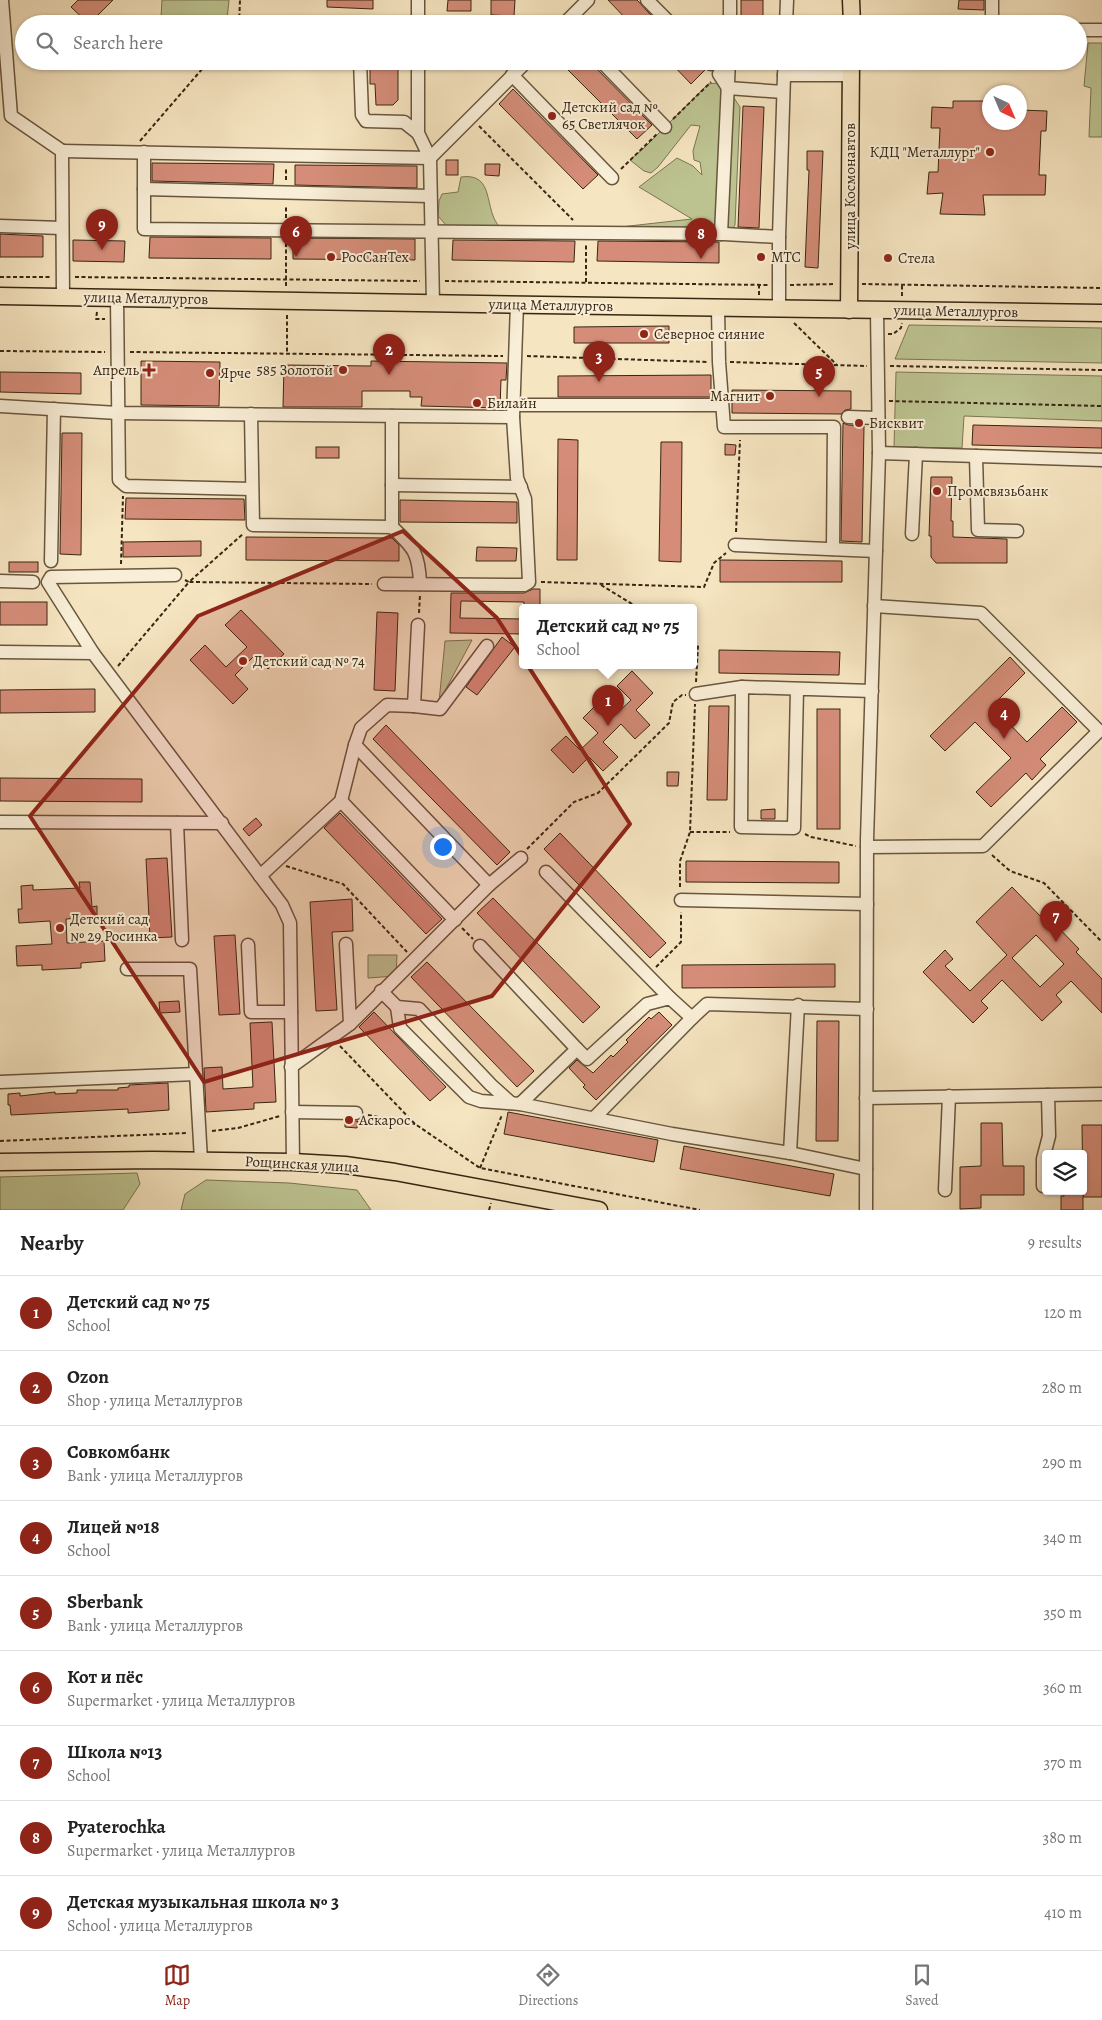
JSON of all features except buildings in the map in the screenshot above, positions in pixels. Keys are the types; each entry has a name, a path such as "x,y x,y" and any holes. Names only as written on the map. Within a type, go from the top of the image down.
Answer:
{"main road":[{"path":"851,0 852,15"},
{"name":"улица Космонавтов","path":"849,310 851,70"},
{"name":"улица Металлургов","path":"0,296 718,309 1102,313"},
{"name":"Рощинская улица","path":"0,1162 201,1160 345,1165 395,1172 596,1210"}],"street":[{"path":"2,0 5,113 62,151 430,158 517,70"},
{"path":"418,0 418,15"},
{"path":"573,15 588,0"},
{"path":"647,0 662,15"},
{"path":"730,0 730,15"},
{"path":"786,0 786,15"},
{"path":"992,0 992,15"},
{"path":"1087,30 1102,30"},
{"path":"360,70 362,115 366,121 404,122 418,133"},
{"path":"418,70 418,133 430,158 433,303"},
{"path":"610,70 665,127"},
{"path":"716,70 728,88"},
{"path":"721,234 729,70"},
{"path":"779,309 779,237 784,70"},
{"path":"784,76 834,70"},
{"path":"512,75 612,178"},
{"path":"728,88 784,92"},
{"path":"62,151 63,297"},
{"path":"144,152 144,229 721,234 779,237"},
{"path":"144,189 430,196"},
{"path":"0,226 62,228"},
{"path":"117,298 116,352 119,480 126,486 252,489"},
{"path":"384,584 524,585 529,582 526,499 517,478 513,411 516,304"},
{"path":"718,309 719,362 724,427 878,418"},
{"path":"866,1210 867,848 879,452 877,311"},
{"path":"0,406 118,413 392,416 722,405"},
{"path":"51,561 54,409"},
{"path":"251,414 253,525 392,527 407,542 417,556 420,584"},
{"path":"392,416 392,527"},
{"path":"833,549 841,420"},
{"path":"879,452 1102,460"},
{"path":"912,534 916,454"},
{"path":"976,456 978,530 1017,531"},
{"path":"392,485 521,487"},
{"path":"735,545 876,551"},
{"path":"175,575 51,577 48,582 93,653 282,905 290,923 294,1162"},
{"path":"0,581 33,582"},
{"path":"867,848 983,846 1099,731 981,613 874,606"},
{"path":"414,706 418,626"},
{"path":"260,876 341,801 361,728 387,705 440,709 487,646"},
{"path":"0,652 93,653"},
{"path":"696,694 742,688 872,691"},
{"path":"742,688 741,827 794,828 797,689"},
{"path":"355,745 489,886"},
{"path":"341,801 455,920"},
{"path":"0,822 222,824"},
{"path":"177,823 182,940"},
{"path":"291,1067 350,1024 381,991 523,854"},
{"path":"546,872 692,1018"},
{"path":"680,900 867,904"},
{"path":"346,944 350,1024"},
{"path":"248,945 251,1012 290,1012"},
{"path":"480,946 587,1059 647,1004 670,998"},
{"path":"127,969 190,968 201,1160"},
{"path":"381,991 397,1007 400,1028 468,1098 481,1101 513,1103 672,1134 790,1153 866,1170"},
{"path":"594,1118 707,1004 866,1009"},
{"path":"790,1153 798,1006"},
{"path":"397,1007 419,1009 491,1084 513,1103"},
{"path":"513,1103 577,1049"},
{"path":"0,1082 196,1074"},
{"path":"866,1098 1102,1094"},
{"path":"1045,1150 1049,1136 1048,1095"},
{"path":"945,1190 948,1096"},
{"path":"292,1112 356,1113"}],"path":[{"path":"240,0 240,15"},
{"path":"131,152 201,70"},
{"path":"470,118 586,233 586,283"},
{"path":"286,155 287,354"},
{"path":"0,277 1102,288"},
{"path":"97,277 96,319 111,319"},
{"path":"759,285 759,309"},
{"path":"794,323 836,365"},
{"path":"0,351 515,356 1102,370"},
{"path":"878,401 1102,406"},
{"path":"529,582 704,587 714,563 735,545 740,427"},
{"path":"121,576 123,483"},
{"path":"110,676 189,582 253,525"},
{"path":"189,582 384,584"},
{"path":"418,626 420,584"},
{"path":"599,584 632,604"},
{"path":"648,976 681,942 680,861 690,832 697,644"},
{"path":"523,854 574,802 598,793 669,723 673,702 682,695 696,694"},
{"path":"690,832 734,832 741,827"},
{"path":"794,828 811,838 867,848"},
{"path":"983,846 1010,871 1044,883 1102,942"},
{"path":"275,862 343,884 413,960"},
{"path":"455,920 480,946"},
{"path":"331,1037 415,1124 480,1168 700,1210"},
{"path":"480,1168 513,1103"},
{"path":"0,1141 200,1132 238,1128 292,1112"},
{"path":"356,1113 415,1124"}],"highlighted area":[{"path":"403,531 497,618 630,824 492,996 204,1082 30,816 198,616"}],"green space":[{"path":"162,0 229,0 228,15 161,15"},
{"path":"1088,43 1102,43 1102,137 1089,137 1091,88 1084,86 1087,70"},
{"path":"717,83 732,95 740,107 735,225 728,236 454,228 446,225 438,216 439,201 442,194 458,192 461,177 472,177 479,180 484,186 495,220 500,227 611,228 692,219 639,187 677,158 693,166 702,175 700,162 694,160 693,151 700,126 691,125 658,167 651,173 644,171 630,160 708,84"},
{"path":"909,325 1102,328 1102,363 895,359"},
{"path":"896,372 1102,376 1102,421 964,416 962,448 894,447"},
{"path":"472,640 439,702 445,641"},
{"path":"368,955 397,955 396,976 368,978"},
{"path":"137,1173 140,1184 123,1210 0,1210 0,1177"},
{"path":"206,1180 289,1183 357,1190 371,1210 181,1210 185,1194"}],"place":[{"name":"Детский сад № 65 Светлячок","path":"552,116"},
{"name":"КДЦ \"Металлург\"","path":"990,152"},
{"name":"Детская музыкальная школа № 3","path":"102,250"},
{"name":"Кот и пёс","path":"296,257"},
{"name":"РосСанТех","path":"331,257"},
{"name":"МТС","path":"761,257"},
{"name":"Стела","path":"888,258"},
{"name":"Pyaterochka","path":"701,259"},
{"name":"Северное сияние","path":"644,334"},
{"name":"Апрель","path":"149,370"},
{"name":"585 Золотой","path":"343,370"},
{"name":"Ярче","path":"210,373"},
{"name":"Ozon","path":"389,375"},
{"name":"Совкомбанк","path":"599,382"},
{"name":"Магнит","path":"770,396"},
{"name":"Sberbank","path":"819,397"},
{"name":"Билайн","path":"477,403"},
{"name":"Бисквит","path":"859,423"},
{"name":"Промсвязьбанк","path":"937,491"},
{"name":"Детский сад № 74","path":"243,661"},
{"name":"Детский сад № 75","path":"608,726"},
{"name":"Лицей №18","path":"1004,739"},
{"name":"Детский сад № 29 Росинка","path":"60,928"},
{"name":"Школа №13","path":"1056,942"},
{"name":"Аскарос","path":"349,1120"}]}
